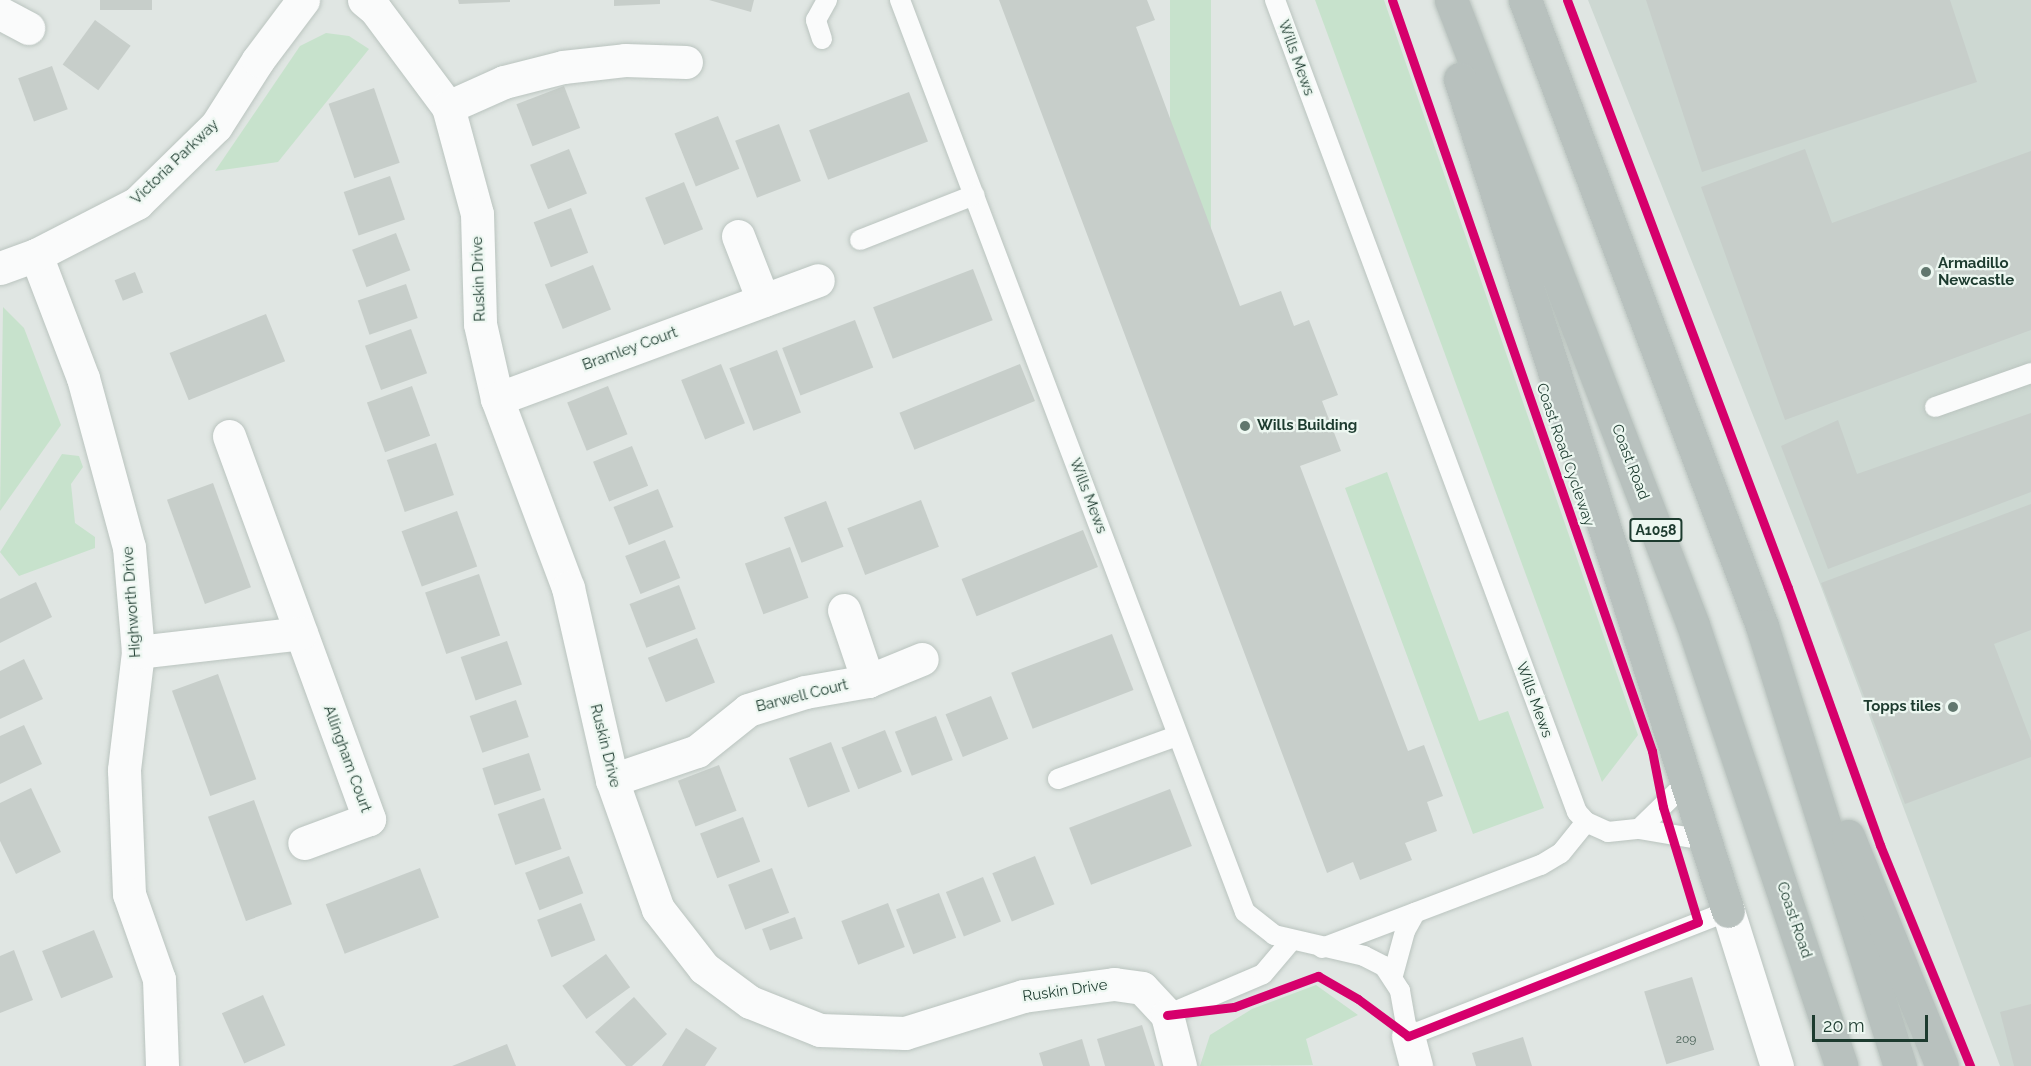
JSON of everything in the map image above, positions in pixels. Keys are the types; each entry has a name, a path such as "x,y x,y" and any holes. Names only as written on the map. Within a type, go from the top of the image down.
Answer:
{"highway":[{"name":"A1058","path":"1436,0 1728,911"},
{"name":"Coast Road","path":"1451,0 1693,625 1841,1066"},
{"path":"1525,0 1762,627 1942,1066"},
{"path":"1762,627 1900,1066"}],"street":[{"name":"Victoria Parkway","path":"0,268 36,255 137,203 216,126 258,60 303,0"},
{"name":"Ruskin Drive","path":"364,0 375,9 448,107 477,214 480,324 497,399 567,588 612,780 658,909 704,968 750,1002 820,1030 905,1033 1023,996 1114,984 1142,988 1167,1015 1180,1066"},
{"path":"0,13 28,28"},
{"path":"448,107 504,82 563,67 625,60 686,62"},
{"path":"738,236 763,300"},
{"name":"Highworth Drive","path":"36,255 83,378 129,547 138,652 124,770 129,894 159,979 162,1066"},
{"name":"Bramley Court","path":"497,399 818,280"},
{"name":"Allingham Court","path":"229,436 369,819 304,843"},
{"name":"Barwell Court","path":"844,610 868,681"},
{"path":"138,652 301,633"},
{"name":"Barwell Court","path":"612,780 697,751 748,710 805,692 868,681 922,659"},
{"name":"A1058","path":"1728,911 1777,1066"}],"lane":[{"path":"822,39 816,20 827,0"},
{"name":"Wills Mews","path":"900,0 1245,912 1259,927 1290,942 1364,956 1393,975"},
{"name":"Wills Mews","path":"1275,0 1569,795 1586,822"},
{"path":"860,240 974,195"},
{"path":"1935,407 2031,373"},
{"path":"1058,779 1177,736"},
{"path":"1639,829 1686,783"},
{"path":"1321,948 1541,865 1561,853 1586,822 1608,832 1639,829 1705,840"},
{"path":"1415,913 1405,931 1393,975 1400,991 1412,1051 1728,911"},
{"path":"1167,1015 1263,974 1290,942"}],"shaded area":[{"path":"1588,0 2031,0 2031,1066 2000,1066 1820,584"}],"green space":[{"path":"1170,0 1211,0 1211,269 1170,269"},
{"path":"1315,0 1384,0 1638,735 1602,782"},
{"path":"326,33 349,36 369,49 278,162 215,171 300,46"},
{"path":"3,307 24,328 61,425 0,511"},
{"path":"62,454 79,456 83,467 71,484 75,523 95,537 95,548 19,576 0,552"},
{"path":"1387,472 1479,721 1508,711 1544,808 1473,834 1345,488"},
{"path":"1316,985 1358,1015 1306,1039 1313,1065 1200,1066 1210,1035 1252,1009"}],"building":[{"path":"100,0 152,0 152,10 100,10"},
{"path":"458,0 510,0 510,2 459,4"},
{"path":"614,0 660,0 660,4 614,6"},
{"path":"709,0 754,0 751,12"},
{"name":"Wills Building","path":"999,0 1147,0 1155,20 1136,27 1240,306 1281,291 1294,326 1309,320 1338,395 1322,401 1341,451 1300,466 1408,751 1424,745 1443,796 1427,802 1437,831 1405,843 1412,860 1360,880 1353,862 1327,873"},
{"path":"1646,0 1950,0 1977,82 1702,172"},
{"path":"95,20 131,46 98,90 63,64"},
{"path":"52,66 68,109 34,122 18,78"},
{"path":"564,86 580,128 533,146 516,104"},
{"path":"374,88 400,163 354,178 329,104"},
{"path":"909,92 928,141 828,180 809,130"},
{"path":"718,116 739,169 696,186 674,134"},
{"path":"779,124 801,181 757,198 735,141"},
{"path":"569,149 587,194 548,209 530,165"},
{"path":"1805,149 1832,223 2031,151 2031,330 1785,420 1701,187"},
{"path":"390,176 405,219 359,235 344,192"},
{"path":"684,182 703,229 664,245 645,198"},
{"path":"571,208 588,253 551,267 534,222"},
{"path":"396,233 410,270 366,287 352,250"},
{"path":"593,265 611,310 563,329 545,284"},
{"path":"973,269 993,320 893,359 873,307"},
{"path":"135,272 143,292 123,301 115,280"},
{"path":"406,284 418,318 369,335 358,301"},
{"path":"266,314 285,361 189,400 170,353"},
{"path":"855,320 873,368 800,396 782,348"},
{"path":"411,329 427,373 381,390 365,346"},
{"path":"777,350 801,413 753,431 729,368"},
{"path":"721,364 745,423 705,439 681,380"},
{"path":"1020,364 1035,401 914,450 899,413"},
{"path":"412,386 430,436 385,452 367,402"},
{"path":"608,386 627,434 587,451 567,402"},
{"path":"2031,413 2031,492 1828,569 1781,446 1838,420 1857,474"},
{"path":"436,443 454,495 405,512 387,460"},
{"path":"632,446 648,486 609,502 593,462"},
{"path":"213,483 251,587 205,604 167,500"},
{"path":"658,489 673,527 629,545 613,507"},
{"path":"921,500 939,547 865,575 847,528"},
{"path":"826,501 844,547 802,563 784,517"},
{"path":"2031,504 2031,630 1994,644 2031,741 2031,757 1905,804 1821,583"},
{"path":"457,511 477,566 422,587 402,531"},
{"path":"1083,530 1098,567 977,616 962,579"},
{"path":"665,540 680,578 640,594 625,556"},
{"path":"790,547 808,598 763,614 745,563"},
{"path":"479,574 500,635 446,654 425,593"},
{"path":"36,582 52,617 0,643 0,599"},
{"path":"679,585 696,629 646,648 630,604"},
{"path":"1112,634 1134,690 1033,729 1011,673"},
{"path":"697,638 715,683 666,702 648,658"},
{"path":"507,641 522,684 476,700 461,657"},
{"path":"24,659 43,699 0,719 0,671"},
{"path":"218,674 256,779 210,796 172,691"},
{"path":"991,696 1008,739 963,757 946,714"},
{"path":"516,700 529,737 482,753 470,716"},
{"path":"936,716 953,760 912,776 895,732"},
{"path":"24,725 42,764 0,784 0,736"},
{"path":"885,730 902,772 858,789 841,748"},
{"path":"831,742 850,791 808,808 789,758"},
{"path":"529,753 541,790 494,805 482,768"},
{"path":"719,765 737,811 695,827 678,781"},
{"path":"31,788 61,852 16,874 0,841 0,803"},
{"path":"1170,789 1192,846 1091,885 1069,828"},
{"path":"544,798 562,849 515,865 498,814"},
{"path":"254,800 292,904 246,921 208,817"},
{"path":"743,817 760,862 717,878 700,833"},
{"path":"569,856 583,893 539,910 525,873"},
{"path":"1035,856 1054,904 1012,921 992,873"},
{"path":"420,868 439,917 345,954 326,904"},
{"path":"772,868 789,913 745,930 728,885"},
{"path":"983,877 1001,922 964,936 946,892"},
{"path":"939,893 956,938 913,954 896,909"},
{"path":"581,903 595,940 551,957 537,920"},
{"path":"888,903 905,947 858,965 841,921"},
{"path":"795,917 803,939 770,951 762,929"},
{"path":"94,930 113,977 61,998 42,951"},
{"path":"14,950 33,1000 0,1013 0,956"},
{"path":"606,954 630,987 586,1019 562,986"},
{"path":"1692,977 1714,1050 1666,1064 1644,992"},
{"path":"263,995 285,1045 244,1064 222,1013"},
{"path":"634,997 667,1034 632,1066 626,1066 595,1032"},
{"path":"2031,1004 2031,1066 2014,1066 2000,1012"},
{"path":"1142,1025 1155,1066 1105,1066 1097,1039"},
{"path":"686,1028 717,1048 705,1066 662,1066"},
{"path":"1523,1037 1532,1066 1476,1066 1472,1053"},
{"path":"1082,1039 1090,1066 1043,1066 1039,1053"},
{"path":"507,1044 516,1066 452,1066"}],"cycle path":[{"name":"Coast Road Cycleway","path":"1392,0 1652,751 1663,807 1698,922 1408,1036"},
{"path":"1567,0 1788,588 1880,845 1970,1066"},
{"path":"1167,1015 1234,1007 1318,976 1358,999 1408,1036"}],"place":[{"name":"Armadillo Newcastle","path":"1926,272"},
{"name":"Wills Building","path":"1245,426"},
{"name":"Topps tiles","path":"1953,707"}]}
